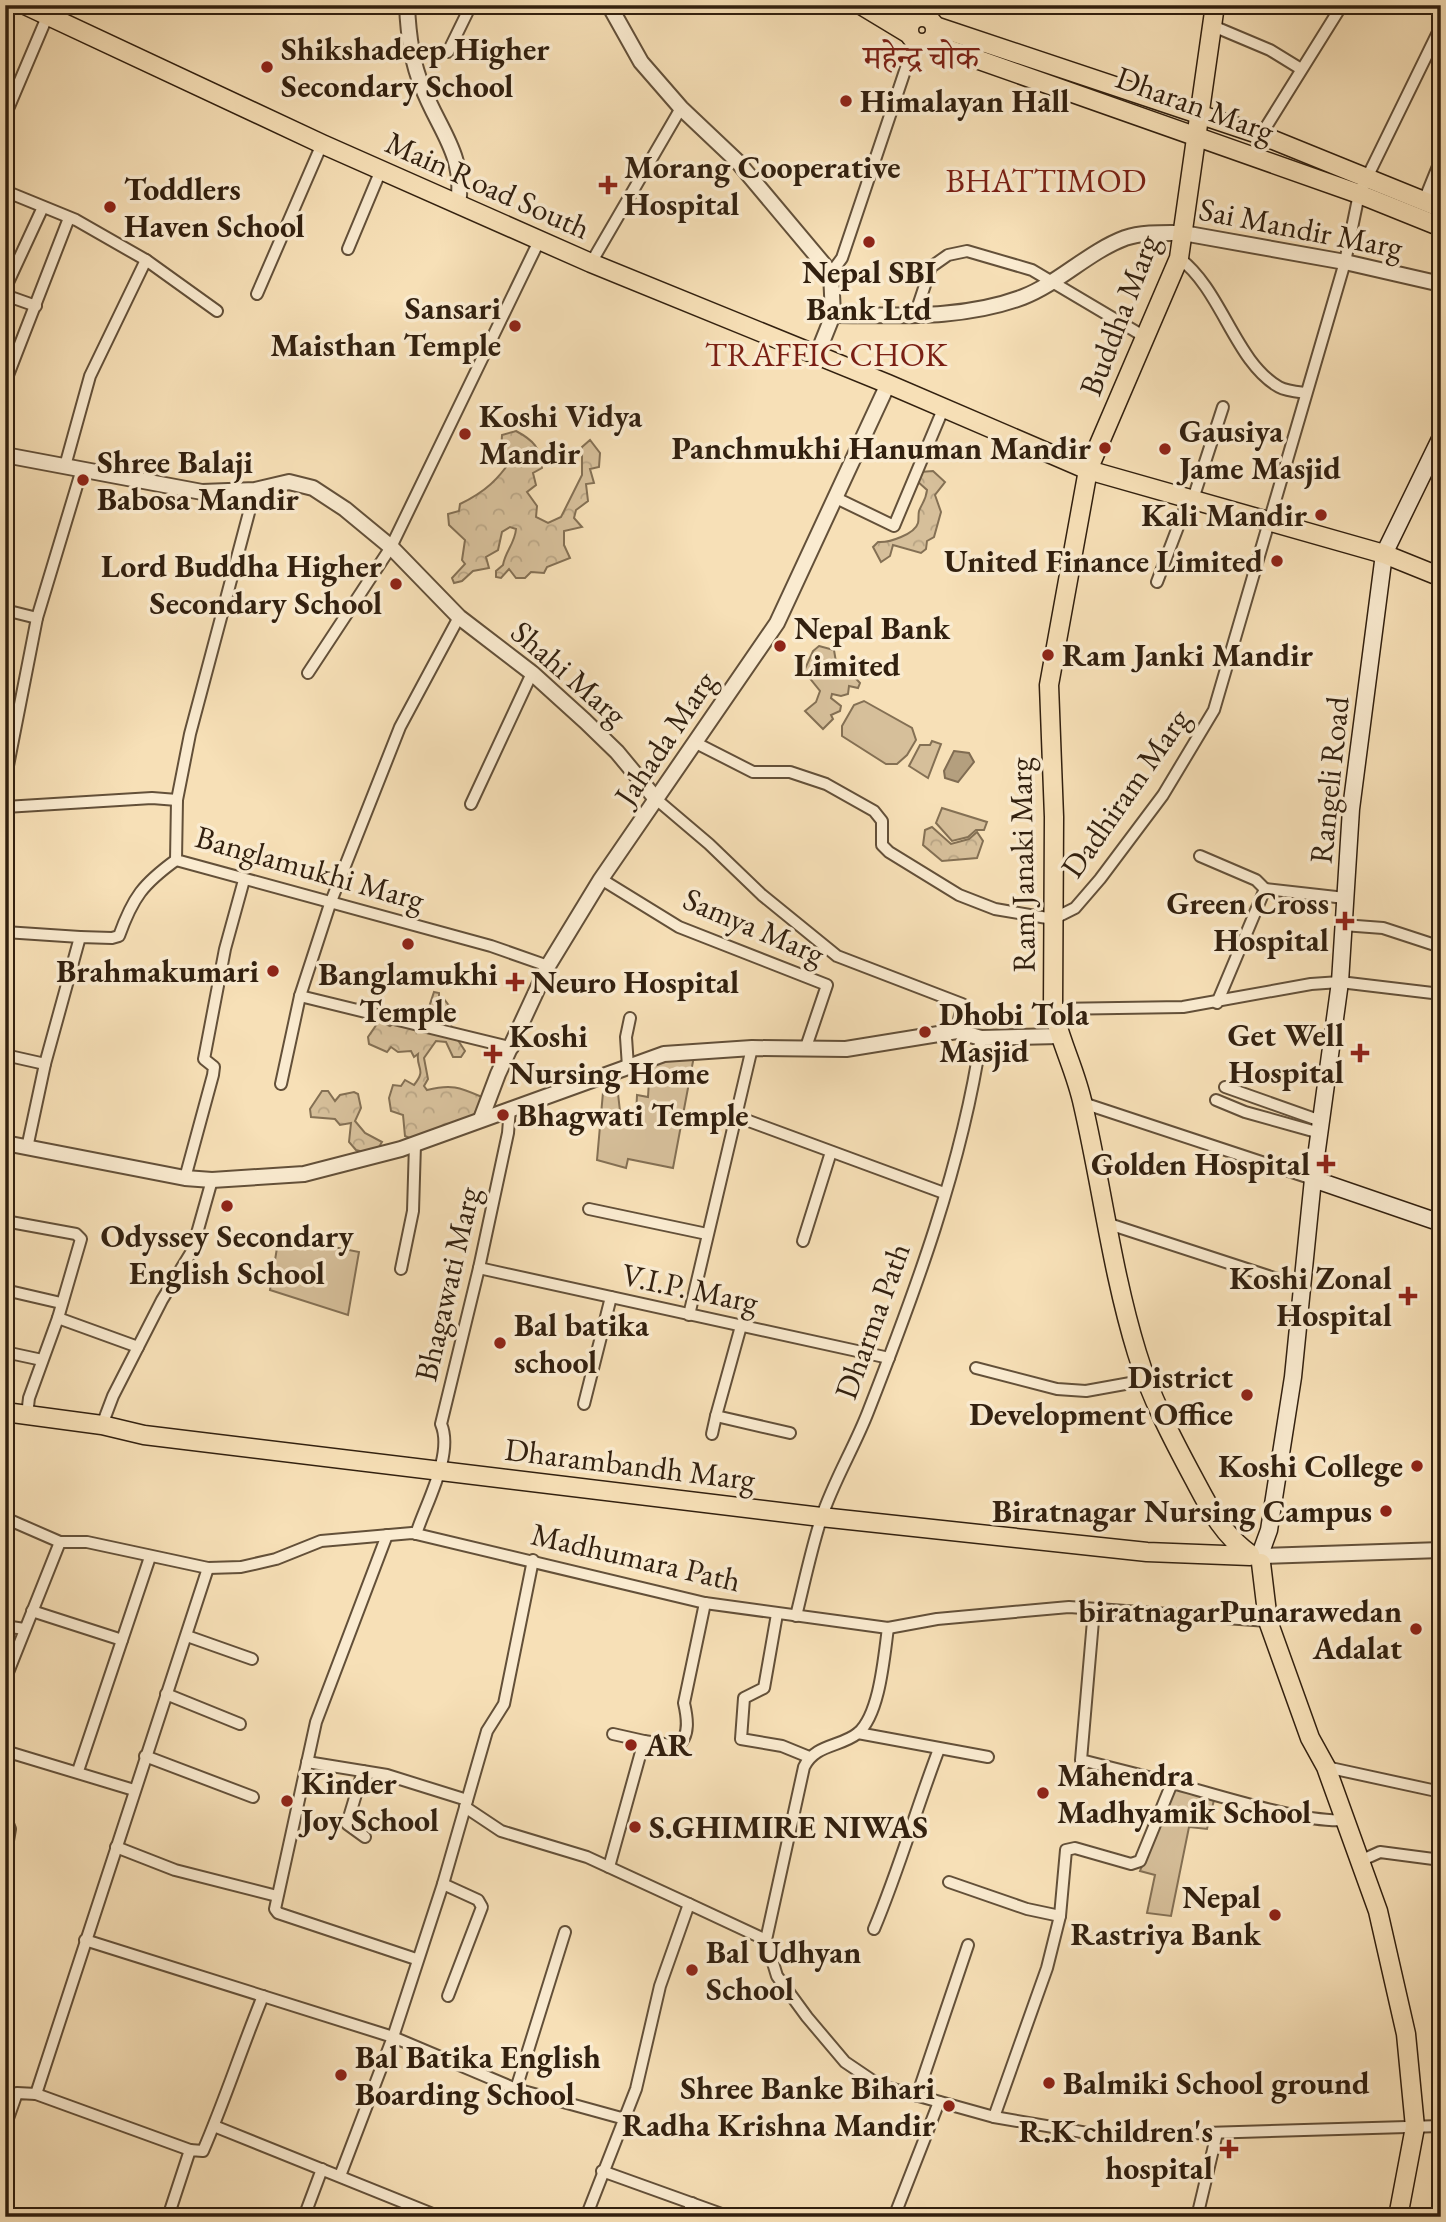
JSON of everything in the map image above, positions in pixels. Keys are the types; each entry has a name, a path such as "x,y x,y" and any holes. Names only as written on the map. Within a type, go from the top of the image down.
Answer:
{"main road":[{"name":"Main Road South","path":"25,5 457,204 592,263 944,407 1088,470 1384,554 1441,577"},
{"name":"Dharan Marg","path":"861,5 1261,135 1441,227"},
{"path":"893,5 923,26"},
{"name":"Buddha Marg","path":"1088,470 1179,258 1215,5"},
{"name":"Dharan Marg","path":"923,26 1198,136 1441,208"},
{"name":"Rangeli Road","path":"1257,1556 1269,1531 1293,1377 1313,1179 1340,982 1351,809 1384,554 1441,437"},
{"name":"Ram Janaki Marg","path":"1088,470 1049,685 1053,1009 1059,1037 1071,1062 1083,1103 1128,1321 1147,1380 1186,1464 1223,1532 1257,1556"},
{"path":"1313,1179 1441,1223"},
{"name":"Dharambandh Marg","path":"5,1412 102,1425 144,1435 821,1517 1147,1552 1257,1556"},
{"path":"1257,1556 1268,1621 1311,1738 1326,1767 1378,1911 1406,2034 1415,2127 1398,2217"}],"street":[{"path":"448,52 471,5"},
{"path":"609,5 630,46 681,108 737,161 831,273 833,315 817,355"},
{"path":"1261,135 1342,5"},
{"path":"406,6 421,85 451,144 461,181 457,204"},
{"path":"5,116 47,17"},
{"path":"831,273 842,258 923,26"},
{"path":"1213,26 1252,41 1301,69"},
{"name":"Dadhiram Marg","path":"1053,919 1075,908 1100,880 1163,795 1214,710 1272,521 1345,262 1363,186 1441,26"},
{"path":"592,263 681,108"},
{"path":"257,293 322,144"},
{"path":"1424,201 1441,159"},
{"path":"348,249 381,170"},
{"path":"5,191 69,218 146,260 217,311"},
{"path":"5,289 43,206"},
{"path":"5,383 69,218"},
{"name":"Sai Mandir Marg","path":"833,315 915,316 971,311 1026,296 1125,238 1157,233 1183,233 1345,262 1441,284"},
{"path":"309,673 391,547 540,239"},
{"path":"915,316 931,267 948,255 967,251 1032,270 1145,337"},
{"path":"1179,258 1206,284 1255,363 1280,388 1306,393"},
{"path":"65,466 94,367 146,260"},
{"path":"5,295 36,306"},
{"name":"Jahada Marg","path":"481,1119 498,1074 513,1048 548,966 601,879 777,622 888,384"},
{"path":"834,497 894,526 944,407"},
{"path":"1157,582 1191,498 1223,407"},
{"name":"Shahi Marg","path":"5,455 202,492 255,489 302,482 345,509 391,547 459,617 532,673 617,752 656,799 709,844 762,895 838,956 962,1004 957,1031"},
{"path":"5,781 37,618 82,469"},
{"name":"Banglamukhi Marg","path":"255,489 190,734 177,800 176,860 491,946 548,966"},
{"path":"5,610 37,618"},
{"path":"281,1084 300,996 330,904 400,727 459,617"},
{"path":"471,804 506,723 532,673"},
{"path":"696,743 753,772 790,772 826,784 874,811 882,821 882,845 932,880 959,895 995,909 1053,919"},
{"path":"5,807 152,798 177,800"},
{"path":"1200,856 1256,880 1265,890 1345,898"},
{"path":"5,932 80,937 119,936 132,900 142,887 176,860"},
{"name":"Samya Marg","path":"601,879 679,927 827,985 805,1050"},
{"path":"185,1178 213,1075 214,1067 204,1059 225,949 244,880"},
{"path":"1217,1003 1265,890"},
{"path":"1343,925 1383,928 1441,947"},
{"path":"27,1148 45,1064 80,937"},
{"path":"1053,1009 1183,1007 1311,984 1340,982 1441,994"},
{"path":"300,996 513,1048"},
{"path":"628,1067 626,1037 630,1018"},
{"path":"5,1143 185,1178 212,1180 304,1174 415,1143 664,1054 752,1048 846,1049 957,1031 981,1038 1059,1037"},
{"name":"Dharma Path","path":"796,1616 821,1517 854,1447 889,1358 944,1193 971,1105 981,1038"},
{"path":"689,1315 738,1117 752,1048"},
{"path":"5,1055 45,1064"},
{"path":"1225,1087 1320,1127"},
{"path":"1241,1111 1246,1094"},
{"path":"1216,1100 1241,1111 1320,1127"},
{"path":"1083,1103 1313,1179"},
{"name":"Bhagawati Marg","path":"416,1534 440,1472 445,1435 441,1424 479,1268 508,1133 510,1108"},
{"path":"738,1117 944,1193"},
{"path":"401,1269 412,1211 415,1143"},
{"path":"803,1241 831,1152"},
{"path":"102,1425 138,1346 191,1251 212,1180"},
{"path":"589,1209 707,1234"},
{"path":"5,1221 76,1234 81,1239 27,1415"},
{"path":"1106,1223 1302,1286"},
{"name":"V.I.P. Marg","path":"479,1268 889,1358"},
{"path":"5,1290 61,1303"},
{"path":"584,1404 611,1297"},
{"path":"58,1318 138,1346"},
{"path":"712,1434 741,1326"},
{"path":"5,1352 42,1360"},
{"path":"976,1368 1057,1389 1086,1391 1147,1380"},
{"path":"716,1416 790,1433"},
{"name":"Madhumara Path","path":"5,1518 60,1542 87,1542 150,1558 208,1568 241,1567 276,1559 321,1541 416,1534 705,1603 888,1628 937,1619 1069,1607 1268,1621"},
{"path":"387,1535 316,1722 275,1909 278,1913 416,1959"},
{"path":"5,1680 60,1542"},
{"path":"1257,1556 1441,1550"},
{"path":"78,1771 150,1558"},
{"path":"340,2176 393,2037 416,1959 443,1884 487,1731 505,1704 533,1560"},
{"path":"36,2094 208,1568"},
{"path":"613,1734 677,1746 683,1741 688,1718 684,1703 705,1603"},
{"path":"1094,1609 1082,1760 1282,1811 1335,1821 1346,1820"},
{"path":"32,1611 122,1640"},
{"path":"777,1614 764,1688 744,1698 741,1739 782,1746 809,1758"},
{"path":"5,1626 24,1629"},
{"path":"888,1628 871,1715 858,1733 829,1745 809,1758 794,1806 766,1940 777,1976 845,2062 879,2085 917,2096 994,2117 1105,2136 1441,2126"},
{"path":"187,1636 252,1659"},
{"path":"166,1694 240,1724"},
{"path":"858,1733 988,1758"},
{"path":"609,1867 644,1741"},
{"path":"874,1929 897,1876 909,1827 939,1749"},
{"path":"5,1751 134,1790"},
{"path":"145,1756 253,1797"},
{"path":"307,1762 387,1775 466,1804 486,1823 520,1839 554,1846 609,1867 766,1940"},
{"path":"1326,1767 1441,1792"},
{"path":"363,1771 347,1824 365,1837"},
{"path":"994,2117 1047,1968 1060,1916 1066,1850 1075,1848 1131,1864 1140,1861 1172,1783"},
{"path":"5,1816 10,1829 5,1858"},
{"path":"116,1847 175,1870 277,1896"},
{"path":"1360,1861 1380,1852 1441,1860"},
{"path":"949,1882 1060,1916"},
{"path":"443,1884 478,1900 481,1907 448,1996"},
{"path":"586,2217 636,2089 660,1986 689,1905"},
{"path":"516,2089 565,1932"},
{"path":"85,1940 393,2037 516,2089 625,2119"},
{"path":"917,2096 968,1945"},
{"path":"5,2127 8,2112 17,2093 36,2094 126,2129 190,2150 203,2151 229,2077 263,1996"},
{"path":"894,2217 939,2102"},
{"path":"214,2126 440,2217"},
{"path":"1197,2217 1217,2133"},
{"path":"168,2217 190,2150"},
{"path":"304,2217 322,2169"},
{"path":"603,2171 730,2217"},
{"path":"686,2217 692,2203"}],"green space":[{"path":"516,431 531,441 540,455 542,468 533,473 536,485 527,492 537,506 536,517 548,523 561,517 582,475 582,447 590,440 600,453 599,467 590,469 594,483 586,484 588,501 576,510 574,518 582,527 564,531 564,545 570,558 547,567 544,573 531,572 525,578 516,578 509,569 501,578 496,577 496,571 503,565 515,534 516,529 510,527 502,532 498,550 486,557 489,568 473,571 462,581 454,583 452,578 465,564 462,560 465,540 449,525 448,514 459,511 460,504 484,490 502,472 513,457 501,453 502,435"},
{"path":"933,471 945,482 935,495 941,512 934,537 927,541 926,549 921,553 893,545 890,556 881,562 873,547 878,542 901,537 916,527 927,490 917,481 920,472"},
{"path":"819,646 834,650 837,668 851,673 860,683 858,688 849,686 848,694 832,694 831,698 841,706 840,711 831,715 833,719 823,729 805,711 816,702 820,691 804,671 813,651"},
{"path":"864,701 912,728 916,740 907,755 897,764 886,764 842,736 842,726 854,705"},
{"path":"932,741 941,744 928,778 909,766 920,745 930,745"},
{"path":"942,808 987,822 984,830 976,830 968,837 952,841 936,823"},
{"path":"932,827 951,844 969,839 977,832 983,841 977,858 942,861 923,845 925,830"},
{"path":"434,992 439,993 439,999 444,999 450,1007 447,1012 453,1021 450,1028 465,1051 461,1057 453,1057 446,1042 436,1041 424,1058 428,1079 424,1086 427,1090 449,1087 467,1091 482,1097 482,1108 473,1118 414,1140 405,1136 403,1115 391,1111 389,1098 393,1085 401,1086 405,1080 414,1085 418,1080 418,1054 414,1057 411,1051 398,1052 391,1047 387,1052 369,1044 368,1037 379,1021 390,1026 396,1022 412,1028 428,1010"},
{"path":"694,1056 673,1168 628,1159 626,1168 597,1160 604,1081 616,1076 620,1111 636,1117 637,1095 648,1097 650,1063"},
{"path":"322,1091 328,1091 335,1101 340,1095 354,1092 358,1094 361,1108 355,1121 365,1133 382,1142 379,1147 367,1153 356,1150 349,1142 351,1123 340,1125 335,1119 311,1117 310,1109"},
{"path":"279,1236 359,1252 348,1315 270,1290"},
{"path":"1172,1788 1214,1800 1207,1829 1189,1827 1171,1916 1147,1913 1155,1875 1140,1871"}],"shaded area":[{"path":"954,751 969,753 974,762 958,782 945,778 944,771"}],"place":[{"name":"Shikshadeep Higher Secondary School","path":"267,67"},
{"name":"Himalayan Hall","path":"846,101"},
{"name":"Morang Cooperative Hospital","path":"608,185"},
{"name":"Toddlers Haven School","path":"110,207"},
{"name":"Nepal SBI Bank Ltd","path":"869,242"},
{"name":"Sansari Maisthan Temple","path":"515,326"},
{"name":"Koshi Vidya Mandir","path":"465,434"},
{"name":"Panchmukhi Hanuman Mandir","path":"1105,448"},
{"name":"Gausiya Jame Masjid","path":"1165,449"},
{"name":"Shree Balaji Babosa Mandir","path":"83,480"},
{"name":"Kali Mandir","path":"1321,515"},
{"name":"United Finance Limited","path":"1277,561"},
{"name":"Lord Buddha Higher Secondary School","path":"396,584"},
{"name":"Nepal Bank Limited","path":"780,646"},
{"name":"Ram Janki Mandir","path":"1048,655"},
{"name":"Green Cross Hospital","path":"1345,921"},
{"name":"Banglamukhi Temple","path":"408,944"},
{"name":"Brahmakumari","path":"273,971"},
{"name":"Neuro Hospital","path":"515,982"},
{"name":"Dhobi Tola Masjid","path":"925,1032"},
{"name":"Get Well Hospital","path":"1360,1053"},
{"name":"Koshi Nursing Home","path":"493,1054"},
{"name":"Bhagwati Temple","path":"503,1115"},
{"name":"Golden Hospital","path":"1326,1164"},
{"name":"Odyssey Secondary English School","path":"227,1206"},
{"name":"Koshi Zonal Hospital","path":"1408,1296"},
{"name":"Bal batika school","path":"500,1343"},
{"name":"District Development Office","path":"1247,1395"},
{"name":"Koshi College","path":"1417,1466"},
{"name":"Biratnagar Nursing Campus","path":"1386,1511"},
{"name":"biratnagarPunarawedan Adalat","path":"1416,1629"},
{"name":"AR","path":"631,1745"},
{"name":"Mahendra Madhyamik School","path":"1043,1793"},
{"name":"Kinder Joy School","path":"287,1801"},
{"name":"S.GHIMIRE NIWAS","path":"635,1827"},
{"name":"Nepal Rastriya Bank","path":"1275,1915"},
{"name":"Bal Udhyan School","path":"692,1970"},
{"name":"Bal Batika English Boarding School","path":"341,2075"},
{"name":"Balmiki School ground","path":"1049,2083"},
{"name":"Shree Banke Bihari Radha Krishna Mandir","path":"949,2106"},
{"name":"R.K children's hospital","path":"1229,2149"}],"district":[{"name":"महेन्द्र चोक","path":"921,57"},
{"name":"BHATTIMOD","path":"1046,180"},
{"name":"TRAFFIC CHOK","path":"826,354"}]}
